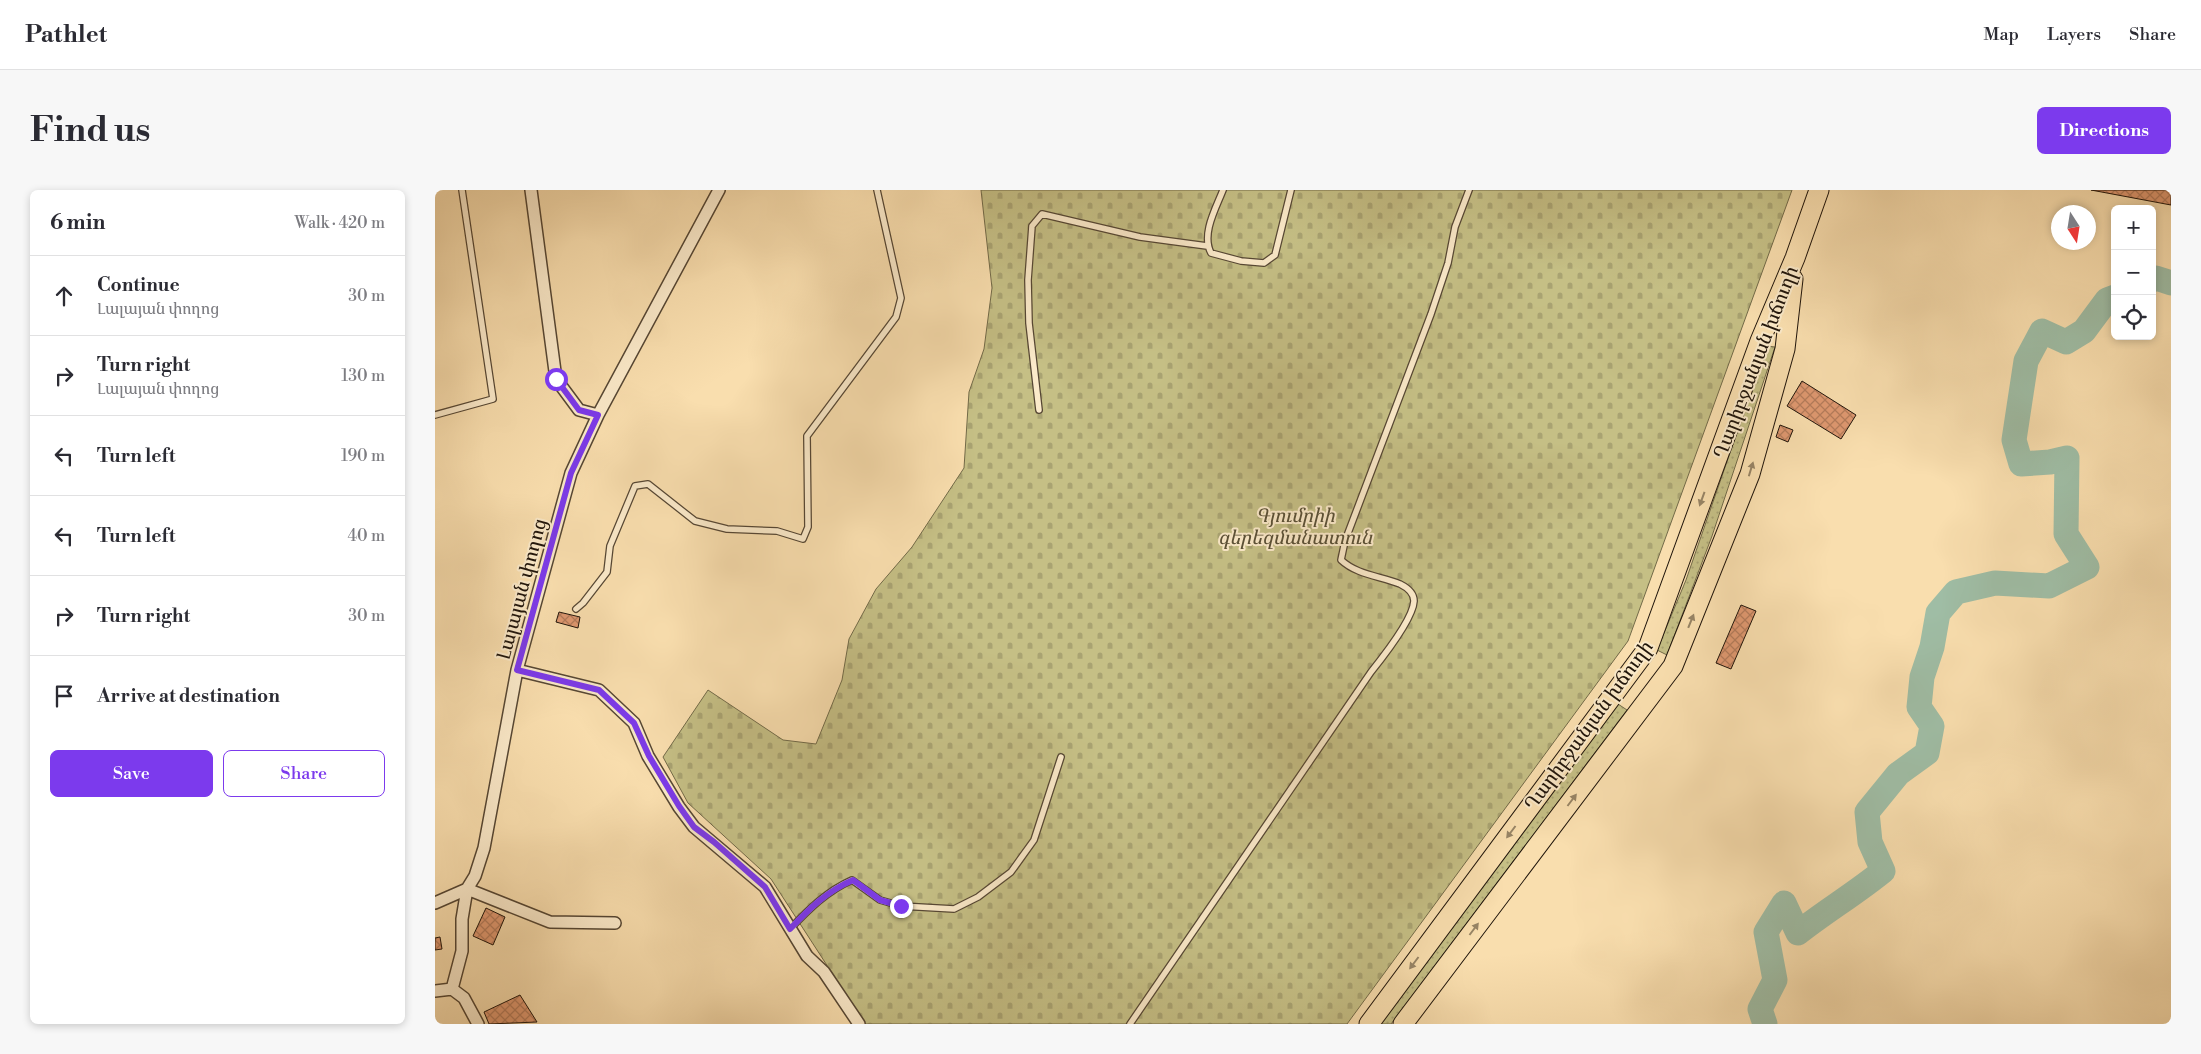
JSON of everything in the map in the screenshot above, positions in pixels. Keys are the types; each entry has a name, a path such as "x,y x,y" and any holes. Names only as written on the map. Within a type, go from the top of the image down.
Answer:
{"highway":[{"path":"1795,258 1819,190"},
{"name":"Ղարիբջանյան խճուղի","path":"1369,1024 1648,648 1760,341 1795,258"},
{"name":"Ղարիբջանյան խճուղի","path":"1403,1024 1673,666 1750,474 1785,349 1795,258"},
{"path":"1644,653 1673,666"}],"street":[{"path":"531,190 556,379 579,410 598,415"},
{"name":"Լալայան փողոց","path":"452,989 461,951 467,889 475,876 484,848 517,670 571,473 598,415 719,190"},
{"path":"517,670 599,690 634,723 649,756 694,827 765,887 807,956 824,972 859,1024"},
{"path":"435,903 467,889 550,922 615,923"},
{"path":"435,991 452,989 464,998 478,1024"}],"lane":[{"path":"435,415 493,399 462,190"},
{"path":"576,610 583,604 607,572 610,546 635,486 648,484 695,521 727,529 777,531 803,539 808,527 807,436 896,317 901,298 877,190"},
{"path":"1223,190 1210,224 1207,246 1211,253 1241,261 1264,263 1275,255 1291,190"},
{"path":"1130,1024 1371,672 1390,649 1409,614 1414,600 1412,593 1401,585 1350,568 1341,560 1345,541 1431,314 1448,263 1455,227 1469,190"},
{"path":"1039,410 1029,323 1028,280 1032,226 1042,214 1140,237 1207,246"},
{"path":"790,929 815,904 838,886 853,880 880,900 901,906 954,909 978,897 1011,872 1034,840 1061,757"}],"green space":[{"name":"Գյումրիի գերեզմանատուն","path":"981,190 1792,190 1628,641 1347,1024 865,1024 771,879 688,803 663,757 708,690 783,740 816,744 842,680 849,639 876,589 912,547 964,468 969,392 984,349 992,288"},
{"path":"1767,346 1775,347 1712,536 1667,655 1657,650 1686,580"},
{"path":"1618,704 1627,710 1391,1024 1378,1024"}],"building":[{"path":"2091,190 2171,190 2171,205"},
{"path":"1802,381 1856,415 1841,439 1787,406"},
{"path":"1780,425 1793,430 1788,442 1776,437"},
{"path":"1741,605 1756,611 1731,669 1716,663"},
{"path":"559,612 580,617 578,628 556,622"},
{"path":"486,908 505,917 493,945 473,936"},
{"path":"440,937 442,949 435,950 435,938"},
{"path":"520,995 537,1022 489,1024 484,1012"}],"waterway":[{"path":"2156,278 2171,283"},
{"path":"1765,1024 1760,1009 1775,980 1766,932 1784,903 1798,933 1883,871 1870,842 1867,812 1898,774 1927,753 1932,726 1919,707 1922,677 1932,647 1938,613 1956,592 1995,583 2049,586 2087,567 2066,534 2067,458 2050,462 2021,464 2014,440 2026,361 2042,331 2066,342 2084,331 2107,300 2111,298"}],"route":[{"path":"556,379 579,410 598,415 571,473 517,670 599,690 634,723 649,756 694,827 765,887 790,929 815,904 838,886 853,880 880,900 901,906"}]}
